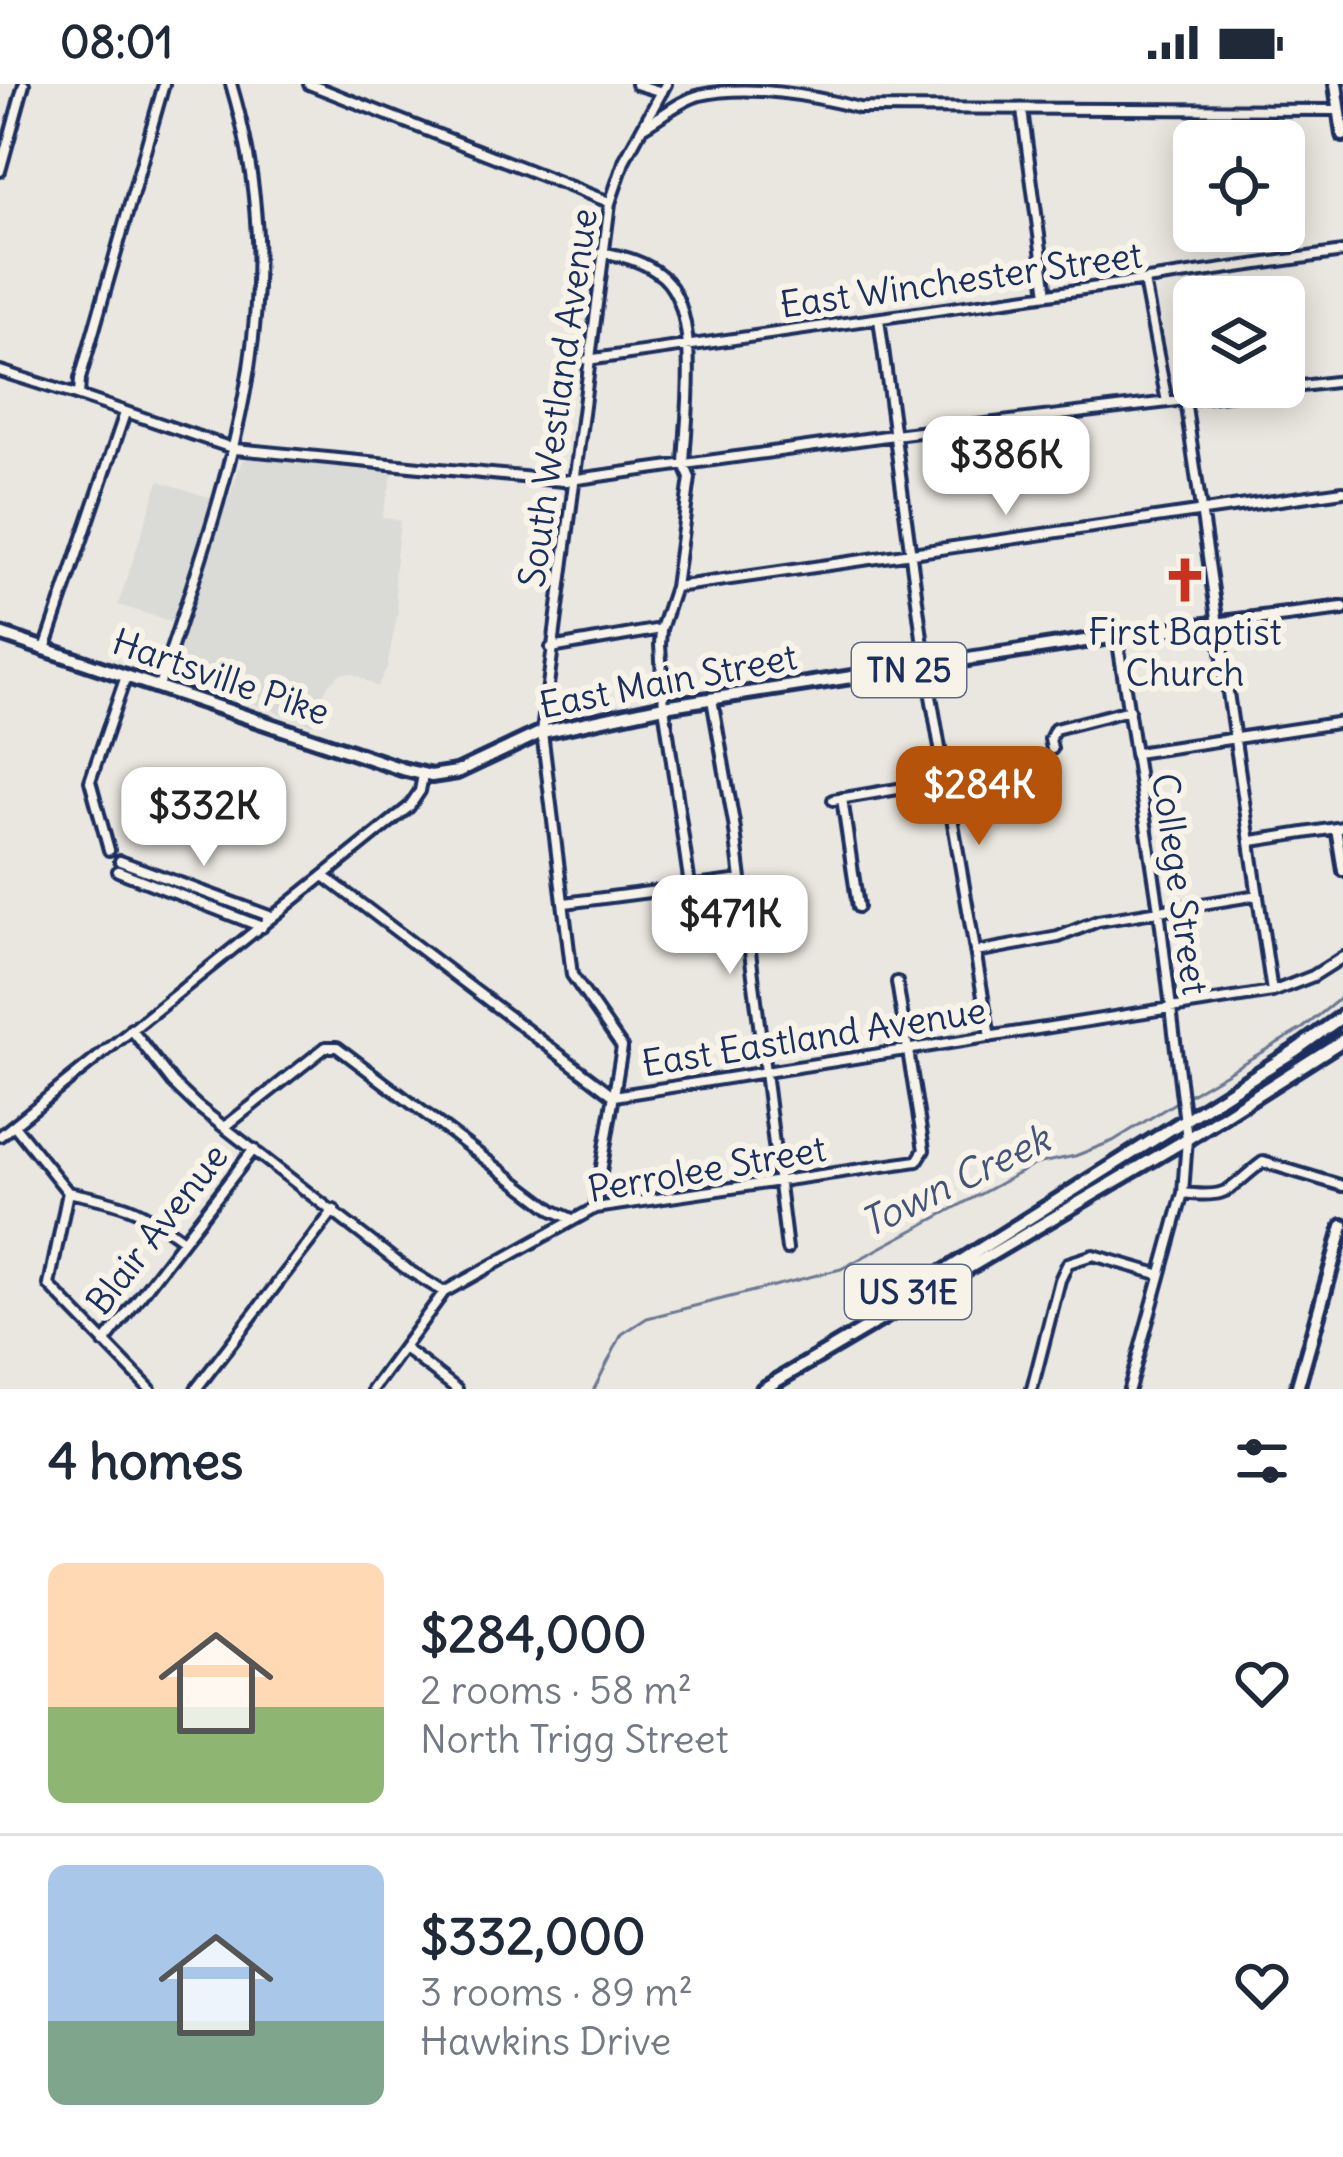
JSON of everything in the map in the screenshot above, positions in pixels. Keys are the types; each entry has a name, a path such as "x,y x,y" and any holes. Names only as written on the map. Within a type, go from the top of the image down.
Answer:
{"main road":[{"path":"1336,84 1343,135"},
{"name":"East Main Street","path":"423,775 458,772 542,732 666,713 712,699 1343,608"},
{"name":"Hartsville Pike","path":"0,634 423,775"},
{"name":"US 31E","path":"835,1343 1187,1139 1329,1050 1341,1028"},
{"name":"US 31E","path":"763,1389 1183,1113 1341,1028"},
{"path":"1329,1050 1343,1053"},
{"path":"1298,1389 1343,1226"}],"street":[{"path":"0,171 24,84"},
{"path":"79,396 164,84"},
{"path":"159,686 235,449 254,338 258,254 249,158 231,84"},
{"path":"310,84 610,202"},
{"path":"636,84 664,88"},
{"name":"South Westland Avenue","path":"595,1208 622,1047 572,975 542,732 610,202 639,129 664,88"},
{"path":"639,129 696,95 741,92 821,99 859,108 1340,110"},
{"path":"1022,110 1047,294"},
{"path":"602,252 633,258 667,280 676,293 688,346 684,464 689,478 675,587 661,628 666,713 690,886"},
{"name":"East Winchester Street","path":"587,360 1343,252"},
{"path":"1144,281 1167,402"},
{"path":"879,319 926,667 990,1037"},
{"path":"0,371 235,449 574,480 1173,401"},
{"path":"1305,386 1343,381"},
{"path":"1187,408 1273,992"},
{"path":"45,650 125,413"},
{"path":"675,587 1343,491"},
{"path":"551,648 661,628"},
{"name":"College Street","path":"1117,637 1159,910 1187,1139 1183,1193 1131,1388"},
{"path":"109,850 90,781 126,676"},
{"path":"712,699 741,880 787,1249"},
{"path":"1052,748 1055,729 1130,710"},
{"path":"1136,753 1343,722"},
{"path":"0,1136 410,807 423,775"},
{"path":"858,907 837,799 945,782"},
{"path":"1252,841 1340,827 1343,871"},
{"path":"262,926 119,866 272,917"},
{"name":"East Eastland Avenue","path":"324,875 614,1096 1273,992 1343,957"},
{"path":"565,903 741,880"},
{"path":"976,952 1058,938 1098,921 1258,895"},
{"path":"897,982 909,1051"},
{"path":"131,1029 172,1083 405,1268 444,1292 373,1389"},
{"path":"226,1126 326,1046 337,1047 554,1211 574,1220"},
{"name":"Perrolee Street","path":"444,1292 595,1208 917,1161 922,1156 909,1051"},
{"path":"14,1125 68,1192 146,1212 183,1240"},
{"name":"Blair Avenue","path":"104,1343 254,1149"},
{"path":"1183,1193 1213,1196 1229,1191 1263,1162 1343,1186"},
{"path":"68,1192 49,1285 150,1389"},
{"path":"196,1389 334,1210"},
{"path":"1032,1389 1068,1263 1093,1255 1158,1274"},
{"path":"405,1348 457,1389"}],"shaded area":[{"path":"247,458 393,472 382,517 400,521 394,577 398,611 387,667 377,687 352,673 341,673 327,686 313,725 176,676 173,666 186,626 118,605 159,481 227,503"}],"waterway":[{"name":"Town Creek","path":"1187,1096 1303,1028 1343,996"},
{"name":"Town Creek","path":"594,1389 622,1334 647,1318 841,1269 1036,1164 1113,1141 1178,1101"}],"place":[{"name":"First Baptist Church","path":"1185,580"}]}
